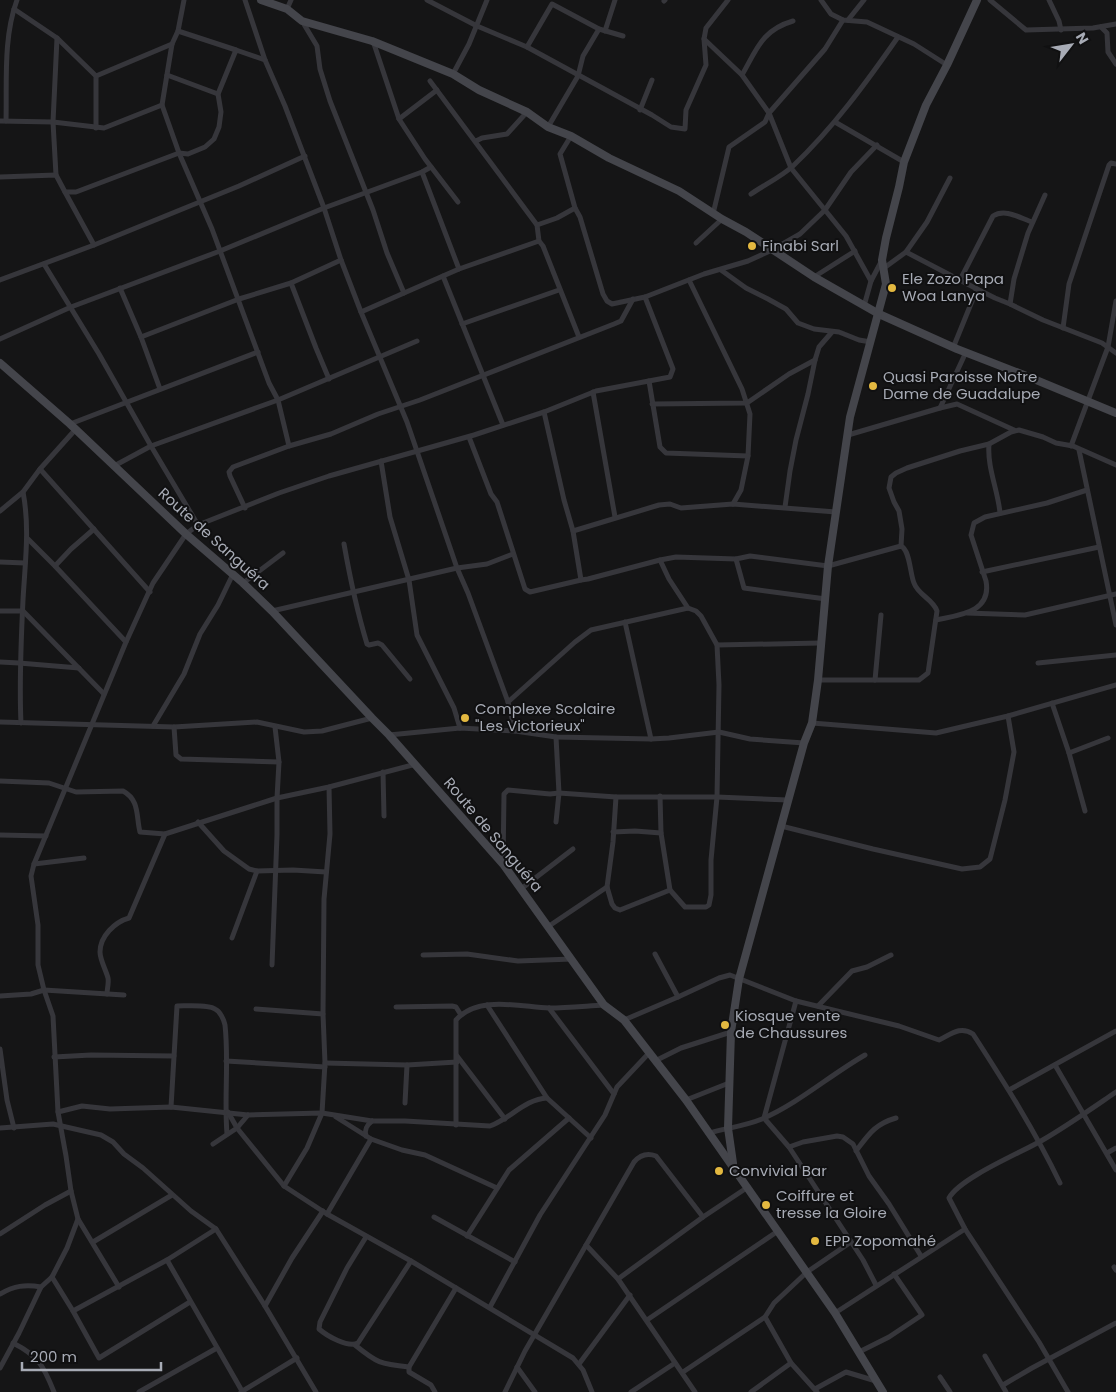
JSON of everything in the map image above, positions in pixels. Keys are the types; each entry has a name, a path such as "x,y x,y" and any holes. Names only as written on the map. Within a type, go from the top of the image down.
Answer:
{"street":[{"path":"17,0 8,46 3,121 53,122 104,128 162,105"},
{"path":"184,0 178,31 172,44 162,105 239,299 269,383 278,400 289,446"},
{"path":"244,0 265,60 400,406 457,568 508,702 515,731"},
{"path":"261,0 287,9 302,21 317,46 320,69 330,100 366,192 387,253 404,293"},
{"path":"287,9 291,0"},
{"path":"426,0 477,26 527,47 671,127 685,129 686,110 706,65 704,39 706,28 728,0"},
{"path":"453,74 477,26 487,0"},
{"path":"548,126 578,76 583,56 602,30 616,0"},
{"path":"821,0 832,14 846,20 868,22 914,44 947,65"},
{"path":"713,214 729,147 765,122 769,113 864,0"},
{"path":"990,0 1026,30 1062,30 1116,24"},
{"path":"1049,0 1062,30"},
{"path":"733,1165 728,1128 729,1083 731,1032 739,979 804,743 812,723 818,680 828,566 850,417 886,284 883,264 904,162 926,105 947,65 974,1"},
{"path":"527,47 552,4 602,30 623,36"},
{"path":"14,9 57,38 96,76 96,128"},
{"path":"302,21 372,41 453,74 479,90 527,112 548,126 571,136 609,158 679,191 814,277 878,314 954,348 1116,413"},
{"path":"742,75 762,40 773,29 793,21"},
{"path":"1101,27 1107,33 1108,52 1116,64"},
{"path":"178,31 265,60"},
{"path":"751,194 791,168 835,122 869,79 898,37"},
{"path":"57,38 53,122 56,175 94,245"},
{"path":"704,39 742,75 769,113 791,168 825,210 834,218 871,281"},
{"path":"372,41 400,119 431,167 458,202"},
{"path":"96,76 172,44"},
{"path":"0,49 8,46"},
{"path":"65,192 76,192 180,153 188,154 211,144 219,127 221,112 218,94 236,50"},
{"path":"167,75 218,94"},
{"path":"640,110 652,80"},
{"path":"430,81 537,225 539,241 543,246 559,290 580,337"},
{"path":"400,119 437,90"},
{"path":"476,141 482,138 507,134 527,112"},
{"path":"835,122 904,162"},
{"path":"571,136 560,154 575,208 580,217 603,294 606,301 612,304 645,297 704,274 748,261 800,234 825,210 851,172 877,145"},
{"path":"0,280 94,245 239,186 304,156"},
{"path":"1063,328 1069,284 1109,165 1111,163 1116,164"},
{"path":"0,339 71,307 220,251 431,167"},
{"path":"422,172 459,268"},
{"path":"0,177 56,175"},
{"path":"864,306 871,281 883,264 906,252 927,222 950,178"},
{"path":"1010,304 1014,279 1032,222 1045,195"},
{"path":"537,225 557,218 575,208"},
{"path":"960,280 993,216 1005,212 1032,222"},
{"path":"696,243 722,219"},
{"path":"362,312 459,268 539,241"},
{"path":"814,277 855,252"},
{"path":"906,252 995,298 1043,320 1102,343 1116,353"},
{"path":"141,337 239,299 291,283 342,260"},
{"path":"44,264 99,354 198,525"},
{"path":"721,270 746,288 786,309 798,323 814,329 839,332 871,342"},
{"path":"443,276 503,425"},
{"path":"689,280 747,403 750,414 748,456 741,490 733,504"},
{"path":"291,283 329,379"},
{"path":"120,288 160,389"},
{"path":"954,348 977,289"},
{"path":"462,324 559,290"},
{"path":"119,1287 78,1219 71,1191 58,1112 53,1016 38,965 38,925 31,876 34,864 104,694 153,583 186,534 198,525 279,493 381,461 469,437 544,412 593,392 670,378 672,369 645,297"},
{"path":"245,508 230,476 231,469 289,446 331,434 621,321 633,299"},
{"path":"1071,446 1108,347 1116,301"},
{"path":"785,507 794,448 815,360 819,347 832,332"},
{"path":"114,466 151,446 278,400 417,341"},
{"path":"0,512 23,492 72,427 160,389 258,352"},
{"path":"940,408 966,352"},
{"path":"652,404 747,403 789,374 815,360"},
{"name":"Route de Sanguéra","path":"0,363 272,611 416,764 503,864 604,1004 624,1020 686,1100 749,1187 835,1312 884,1392"},
{"path":"649,381 660,446 666,453 748,456"},
{"path":"593,392 615,517"},
{"path":"848,435 957,404 1015,431 1037,435 1056,443 1071,446 1116,465"},
{"path":"544,412 573,531 581,580"},
{"path":"901,546 900,511 894,502 889,488 891,477 907,468 989,444 1015,431"},
{"path":"469,437 491,494 498,502 525,589 530,592 588,580 676,557 736,559 750,556 828,566 901,546 907,550 910,570 917,589 936,607 937,611 927,676 918,680 818,680"},
{"path":"989,444 988,457 998,495 1000,514"},
{"path":"1079,450 1092,505 1099,547 1113,594 1116,625"},
{"path":"381,461 390,517 409,580 417,635 454,708 460,728"},
{"path":"40,469 150,592"},
{"path":"967,613 980,606 988,588 971,535 972,527 979,519 1047,503 1087,490"},
{"path":"21,723 20,663 28,539 23,492"},
{"path":"573,531 615,517 659,505 670,504 681,508 733,504 836,512"},
{"path":"55,566 94,529"},
{"path":"28,539 126,642"},
{"path":"344,544 356,610 367,644 380,643 410,679"},
{"path":"982,572 1099,547"},
{"path":"242,583 283,553"},
{"path":"272,611 457,568 487,564 514,554"},
{"path":"736,559 744,588 826,599"},
{"path":"660,560 669,579 688,608"},
{"path":"0,562 26,563"},
{"path":"153,726 184,674 200,634 218,605 233,574"},
{"path":"936,620 967,613 1025,615 1113,594"},
{"path":"508,702 591,630 688,608 696,611 701,616 716,645 719,732 718,797 709,905 704,908 685,906 670,890 661,833 660,796"},
{"path":"0,611 23,611 104,694"},
{"path":"876,680 881,615"},
{"path":"625,622 650,739"},
{"path":"716,645 820,643"},
{"path":"1038,663 1116,655"},
{"path":"0,662 79,668"},
{"path":"812,723 929,734 1008,716 1116,685"},
{"path":"1052,703 1069,753 1085,811"},
{"path":"781,826 962,869 983,866 990,859 1013,760 1014,742 1008,716"},
{"path":"0,722 174,728 257,722 304,732 322,731 372,718"},
{"path":"272,965 277,798 280,762 276,727"},
{"path":"174,728 176,755 181,759 280,762"},
{"path":"389,735 460,728 515,731 556,737 650,739 719,732 750,739 804,743"},
{"path":"556,737 559,792 556,822"},
{"path":"1069,753 1108,738"},
{"path":"0,781 49,783 76,792 123,791 133,799 139,815 140,832 165,834 277,798 329,787 416,764"},
{"path":"383,772 384,816"},
{"path":"284,1186 307,1148 322,1113 325,1065 323,1014 324,899 330,834 329,787"},
{"path":"503,864 504,794 506,791 514,790 550,794 559,792 616,797 718,797 788,800"},
{"path":"616,797 607,887 612,904 620,910 670,890"},
{"path":"198,822 224,851 249,870 257,872 275,870 326,872"},
{"path":"613,832 661,833"},
{"path":"107,994 108,980 100,951 104,939 113,925 120,920 129,918 165,834"},
{"path":"0,835 46,836"},
{"path":"521,889 573,849"},
{"path":"34,864 84,858"},
{"path":"232,938 257,872"},
{"path":"549,926 607,887"},
{"path":"423,955 467,954 518,961 572,959"},
{"path":"655,954 678,997"},
{"path":"818,1006 852,971 867,967 891,955"},
{"path":"624,1020 719,978 730,975 796,1001 899,1026 939,1040 958,1031 968,1031 972,1034 1009,1090 1040,1142 1060,1182"},
{"path":"0,996 32,994 44,990 124,995"},
{"path":"764,1118 796,1001"},
{"path":"456,1125 456,1020 472,1009 487,1005 513,1004 550,1008 604,1004"},
{"path":"487,1005 547,1098 591,1138"},
{"path":"171,1107 177,1006 212,1007 218,1010 224,1023 227,1134"},
{"path":"396,1007 452,1006 456,1007 461,1016"},
{"path":"550,1008 614,1094"},
{"path":"256,1009 323,1014"},
{"path":"1009,1090 1116,1030"},
{"path":"655,1061 681,1048 731,1032"},
{"path":"0,1049 7,1100 14,1128"},
{"path":"490,1308 540,1215 605,1115 617,1087 649,1053"},
{"path":"54,1058 91,1055 174,1056"},
{"path":"710,1133 747,1125 764,1118 811,1092 835,1073 865,1055"},
{"path":"226,1061 325,1065 407,1065 457,1059"},
{"path":"457,1059 505,1119"},
{"path":"405,1103 407,1065"},
{"path":"1055,1065 1116,1170"},
{"path":"686,1100 729,1083"},
{"path":"1068,1392 965,1229 949,1200 951,1195 963,1185 999,1162 1040,1142 1116,1092"},
{"path":"58,1112 82,1106 110,1109 171,1107 248,1114 322,1113 372,1121 490,1126 505,1119 534,1100 547,1098"},
{"path":"227,1112 237,1128 284,1186 366,1237 411,1261 573,1358 579,1364 592,1392"},
{"path":"213,1144 237,1128 248,1114"},
{"path":"333,1115 369,1138 402,1150 425,1155 497,1188"},
{"path":"467,1236 509,1170 569,1118"},
{"path":"764,1118 789,1147 863,1260 876,1285"},
{"path":"856,1151 872,1130 882,1122 896,1118"},
{"path":"369,1138 365,1132 367,1126 372,1121"},
{"path":"0,1128 53,1124 109,1139 191,1211 216,1229 297,1358 316,1392"},
{"path":"789,1147 802,1142 837,1136 843,1137 853,1144 869,1176 889,1204 921,1256"},
{"path":"265,1306 292,1258 325,1212 369,1138"},
{"path":"1107,1153 1116,1148"},
{"path":"505,1392 535,1334 639,1156 651,1154 656,1156 704,1217"},
{"path":"618,1279 749,1187"},
{"path":"1,1231 71,1191"},
{"path":"93,1242 172,1195"},
{"path":"434,1217 514,1262"},
{"path":"0,1368 41,1287 52,1277 68,1248 78,1219"},
{"path":"73,1311 167,1260 216,1229"},
{"path":"835,1312 965,1229"},
{"path":"647,1320 778,1231"},
{"path":"366,1237 328,1304 319,1329 325,1334 350,1345 355,1345 372,1359 384,1364 409,1367"},
{"path":"683,1372 765,1317 774,1303 807,1272 851,1242"},
{"path":"586,1245 618,1279 695,1392"},
{"path":"167,1260 242,1391 297,1358"},
{"path":"355,1345 365,1334 411,1261"},
{"path":"859,1352 889,1337 922,1315 894,1274"},
{"path":"52,1277 99,1358 190,1302"},
{"path":"0,1294 10,1288 27,1284 41,1287"},
{"path":"435,1392 431,1385 409,1372 409,1367 456,1288"},
{"path":"579,1364 630,1296"},
{"path":"765,1317 792,1363 816,1391 846,1372 876,1381"},
{"path":"1003,1385 1116,1323"},
{"path":"14,1343 41,1363 47,1372 54,1392"},
{"path":"139,1392 217,1348"},
{"path":"985,1356 1006,1392"},
{"path":"631,1392 675,1363"},
{"path":"755,1391 792,1363"},
{"path":"517,1367 535,1392"},
{"path":"940,1377 950,1392"}],"place":[{"name":"Finabi Sarl","path":"752,246"},
{"name":"Ele Zozo Papa Woa Lanya","path":"892,288"},
{"name":"Quasi Paroisse Notre Dame de Guadalupe","path":"873,386"},
{"name":"Complexe Scolaire \"Les Victorieux\"","path":"465,718"},
{"name":"Kiosque vente de Chaussures","path":"725,1025"},
{"name":"Convivial Bar","path":"719,1171"},
{"name":"Coiffure et tresse la Gloire","path":"766,1205"},
{"name":"EPP Zopomahé","path":"815,1241"}]}
